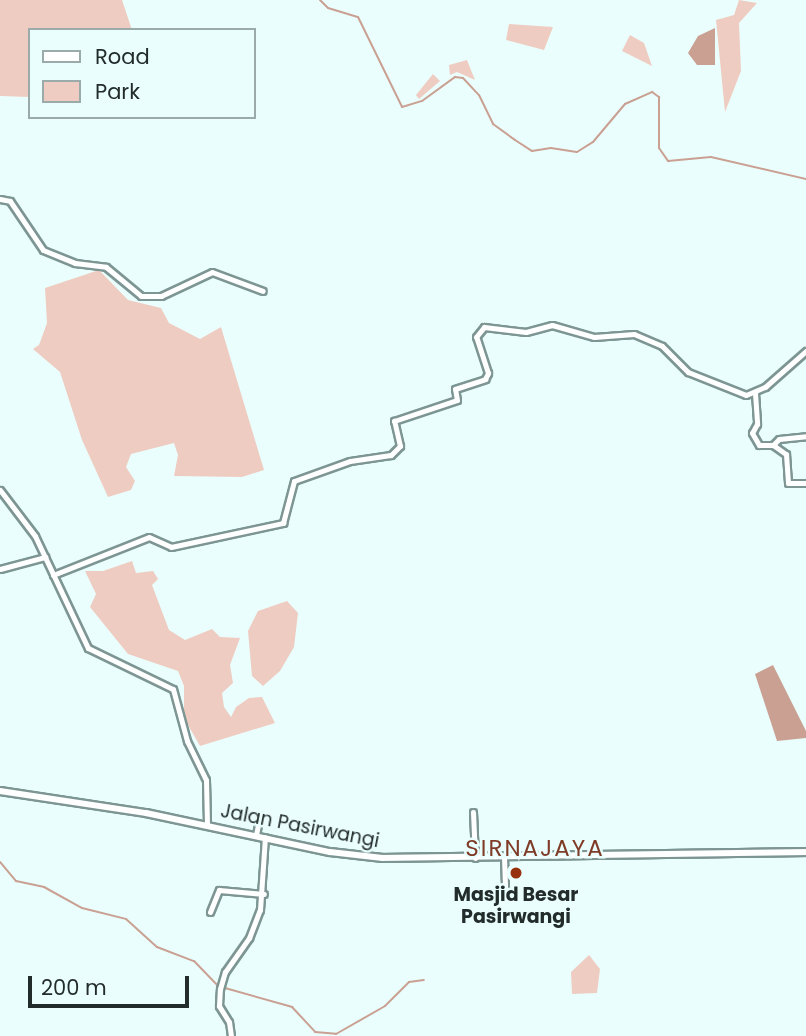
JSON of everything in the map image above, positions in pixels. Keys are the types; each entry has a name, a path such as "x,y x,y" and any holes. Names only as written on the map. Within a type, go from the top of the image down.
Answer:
{"street":[{"path":"0,199 10,201 43,250 75,263 106,267 141,296 161,296 212,272 263,291"},
{"path":"53,575 149,537 176,546 283,523 294,481 350,461 391,455 400,446 394,421 457,400 455,389 485,379 488,373 476,337 484,327 526,332 552,325 594,337 634,334 662,346 688,372 737,393 755,393 806,351"},
{"path":"755,393 757,424 752,433 759,445 773,445 786,454 789,482 806,483"},
{"path":"773,445 779,439 806,436"},
{"path":"0,490 21,515 45,557 88,648 173,689 187,741 206,780 207,825"},
{"path":"0,569 45,557"},
{"name":"Jalan Pasirwangi","path":"0,791 207,825 366,857 475,858 806,852"},
{"path":"472,812 475,858"},
{"path":"256,835 260,815"},
{"path":"231,1036 229,1022 219,1006 220,989 225,972 249,938 264,894 265,837"},
{"path":"504,857 505,887"},
{"path":"210,912 219,890 264,894"}],"green space":[{"path":"0,0 122,0 131,28 28,28 28,97 0,96"},
{"path":"739,0 757,3 739,23 741,71 725,112 716,20 734,15"},
{"path":"509,24 553,27 544,50 506,40"},
{"path":"630,35 644,43 652,66 622,51"},
{"path":"467,60 475,80 457,72 450,75 449,65"},
{"path":"433,74 440,81 419,99 416,95"},
{"path":"99,270 128,300 161,308 169,323 200,339 221,327 264,470 242,477 174,476 178,455 174,443 131,454 126,467 135,481 131,490 108,497 82,440 60,372 33,349 39,345 47,323 45,288"},
{"path":"132,561 136,573 153,571 158,579 152,585 169,630 185,640 212,629 220,637 240,638 230,665 233,683 222,693 224,707 231,717 236,707 249,698 262,697 275,723 200,746 184,718 184,686 178,671 128,654 90,607 96,594 85,571 103,571"},
{"path":"287,601 298,613 294,647 280,671 263,686 252,676 248,631 258,611"},
{"path":"589,955 600,969 597,993 572,994 571,972"}],"shaded area":[{"path":"715,28 715,65 697,65 688,53 698,36"},
{"path":"773,665 806,731 806,738 777,741 755,674"}],"waterway":[{"path":"320,0 328,8 358,17 402,107 422,101 455,77 463,78 479,95 493,124 515,140 532,151 551,148 577,152 593,142 625,104 652,92 659,97 659,148 668,161 711,157 806,179"},
{"path":"0,862 16,881 44,887 82,908 126,919 157,947 194,961 217,985"},
{"path":"225,988 292,1007 315,1032 336,1034 385,1006 409,982 424,980"}],"place":[{"name":"Masjid Besar Pasirwangi","path":"516,873"}],"district":[{"name":"SIRNAJAYA","path":"535,848"}]}
